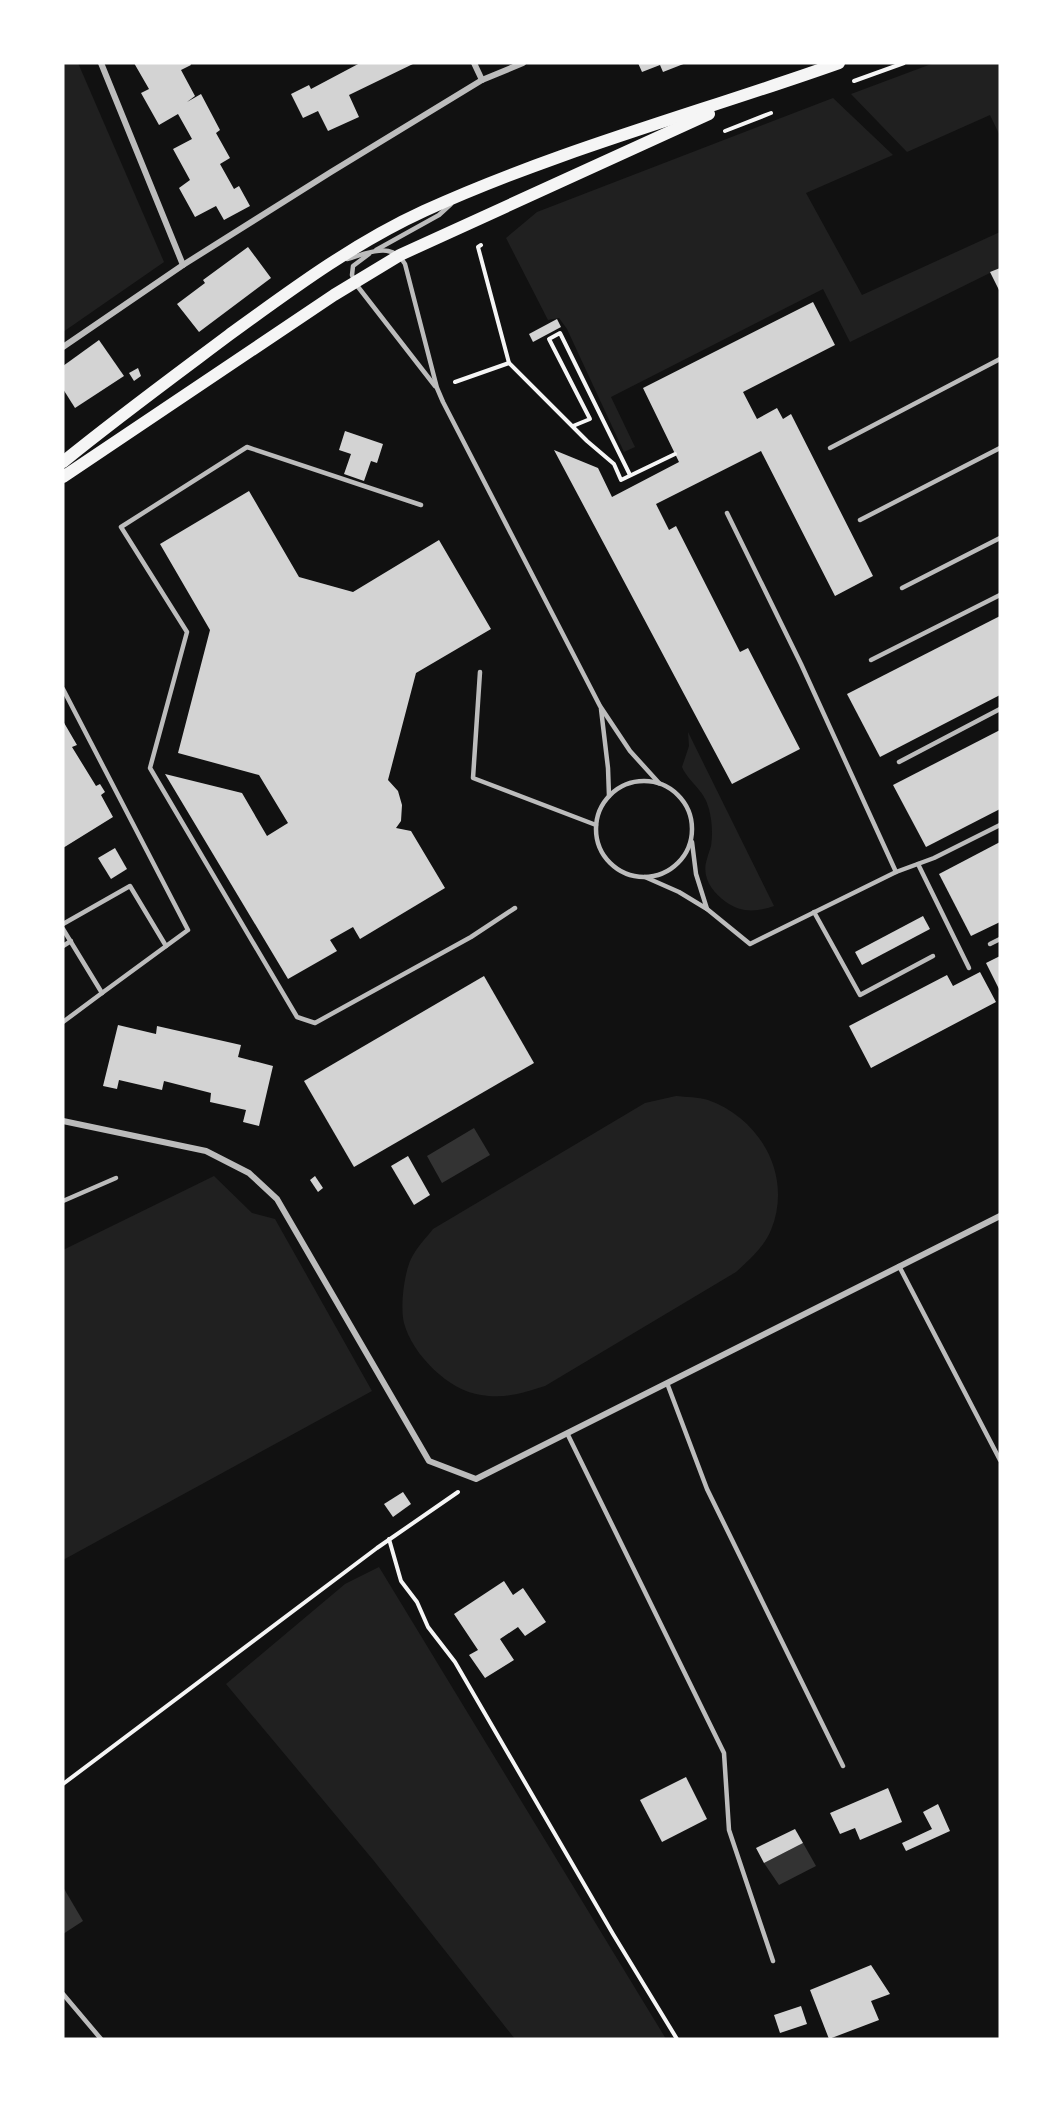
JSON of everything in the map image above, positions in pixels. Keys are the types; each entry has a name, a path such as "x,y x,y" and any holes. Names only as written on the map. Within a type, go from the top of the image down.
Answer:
{"main road":[{"path":"63,462 113,421 295,287 331,263 422,211 589,146 839,63"},
{"path":"63,477 400,255 766,89"}],"street":[{"path":"101,63 183,265"},
{"path":"474,63 482,80"},
{"path":"63,347 183,265 482,80 523,63"},
{"path":"63,1120 206,1151 249,1173 277,1199 429,1461 476,1479 1000,1216"}],"lane":[{"path":"461,195 439,215 373,252 353,266 352,275 355,283 437,388 600,706 630,751 659,783"},
{"path":"331,263 387,250 400,255 405,264 437,388"},
{"path":"830,448 1000,359"},
{"path":"421,505 247,447 121,527 187,632 150,768 297,1017 315,1023 471,937 515,908"},
{"path":"860,520 1000,448"},
{"path":"727,513 801,664 896,872"},
{"path":"902,588 1000,538"},
{"path":"871,660 1000,595"},
{"path":"480,672 473,778 596,825"},
{"path":"63,689 188,930 63,1022"},
{"path":"600,706 609,796"},
{"path":"899,762 1000,709"},
{"path":"707,909 696,874 692,840 693,824 689,809 680,796 668,786 652,781 636,780 621,786 609,796 600,809 596,825 597,841 604,855 615,867 629,875 645,877 679,892 707,909 750,944 896,872 934,858 1000,825"},
{"path":"645,877 660,874 675,866 685,855 692,840"},
{"path":"918,864 969,968"},
{"path":"63,924 130,886 166,946"},
{"path":"814,912 860,995 933,956"},
{"path":"63,929 102,993"},
{"path":"990,944 1000,939"},
{"path":"63,946 71,941"},
{"path":"63,1201 116,1178"},
{"path":"899,1266 1000,1460"},
{"path":"667,1383 707,1489 843,1766"},
{"path":"567,1433 724,1753 729,1830 773,1961"},
{"path":"63,1994 100,2039"}],"path":[{"path":"845,84 904,63"},
{"path":"714,135 780,109"},
{"path":"486,240 478,248 509,363 587,441 614,464 621,480 675,454"},
{"path":"573,426 590,418 549,339 560,333 630,475"},
{"path":"437,388 509,363"},
{"path":"63,1784 389,1539 476,1479"},
{"path":"389,1539 401,1581 417,1602 428,1627 455,1662 613,1934 677,2039"}],"shaded area":[{"path":"63,63 78,63 164,262 63,332"},
{"path":"934,63 1000,63 1000,136 990,115 907,152 851,94"},
{"path":"833,98 893,155 806,193 862,295 1000,232 1000,268 850,342 823,289 611,397 635,447 624,452 567,329 559,318 548,320 506,238 537,212"},
{"path":"688,732 774,906 755,910 737,908 721,898 709,884 705,872 712,841 711,818 704,796 682,767 689,746"},
{"path":"676,1096 708,1100 727,1109 757,1135 768,1152 775,1170 778,1190 777,1210 771,1230 756,1253 736,1272 545,1386 506,1396 490,1396 469,1392 445,1379 415,1347 404,1323 402,1308 406,1273 411,1259 433,1229 645,1103"},
{"path":"474,1128 490,1155 442,1183 427,1156"},
{"path":"214,1176 252,1213 275,1219 372,1391 63,1560 63,1250"},
{"path":"379,1567 666,2039 515,2039 374,1861 226,1684 345,1584"},
{"path":"803,1843 816,1866 779,1885 764,1863"},
{"path":"63,1887 83,1921 63,1934"}],"building":[{"path":"134,63 190,63 191,65 181,70 195,96 187,102 201,94 220,130 216,133 230,158 220,164 234,189 239,186 250,206 224,220 216,206 195,217 179,188 190,180 173,149 192,139 178,114 159,125 141,93 149,89"},
{"path":"360,63 415,63 349,95 359,117 328,131 318,111 303,118 291,94 309,85 311,89"},
{"path":"638,63 686,63 663,72 660,65 642,72"},
{"path":"248,247 271,278 199,332 177,304 205,283 203,280"},
{"path":"1000,268 1000,292 990,272"},
{"path":"813,302 835,345 743,392 757,419 777,408 783,419 791,414 873,576 835,596 761,451 656,504 669,530 676,526 740,652 748,648 800,749 732,784 554,450 598,468 612,497 679,462 643,388"},
{"path":"557,319 561,327 533,342 529,334"},
{"path":"99,340 124,376 75,408 63,389 63,366"},
{"path":"138,368 141,376 134,381 129,373"},
{"path":"345,431 383,444 377,463 371,461 364,481 344,474 351,454 339,450"},
{"path":"249,491 299,577 353,592 439,540 491,629 416,673 388,780 398,791 402,805 401,821 396,828 411,831 445,888 360,939 353,927 330,940 337,951 288,979 165,774 242,793 267,836 288,823 259,775 178,753 210,630 160,544"},
{"path":"1000,616 1000,695 880,757 847,694"},
{"path":"63,721 77,745 72,747 96,786 100,784 105,792 101,795 113,817 63,848"},
{"path":"1000,730 1000,809 926,847 893,785"},
{"path":"1000,842 1000,922 971,936 939,874"},
{"path":"115,848 127,869 111,879 98,858"},
{"path":"923,916 930,929 862,965 855,952"},
{"path":"1000,956 1000,991 986,963"},
{"path":"980,972 996,1002 871,1068 849,1026 947,975 953,986"},
{"path":"484,976 534,1063 354,1167 304,1081"},
{"path":"118,1025 156,1034 157,1026 241,1045 238,1057 273,1066 259,1126 243,1122 246,1110 210,1102 211,1093 164,1081 162,1090 119,1080 117,1089 103,1086"},
{"path":"408,1156 430,1195 414,1205 391,1166"},
{"path":"315,1176 323,1188 318,1192 310,1180"},
{"path":"403,1492 411,1504 393,1517 384,1504"},
{"path":"504,1581 513,1595 523,1588 546,1622 525,1636 518,1627 500,1639 514,1660 485,1678 469,1655 478,1650 454,1614"},
{"path":"686,1777 707,1819 662,1842 640,1800"},
{"path":"888,1788 902,1822 860,1840 855,1828 840,1834 830,1813"},
{"path":"938,1804 950,1831 906,1851 902,1843 932,1829 923,1812"},
{"path":"795,1829 803,1843 764,1863 756,1848"},
{"path":"871,1965 890,1994 871,2001 879,2020 829,2039 810,1990"},
{"path":"801,2006 807,2024 780,2033 774,2015"}]}
